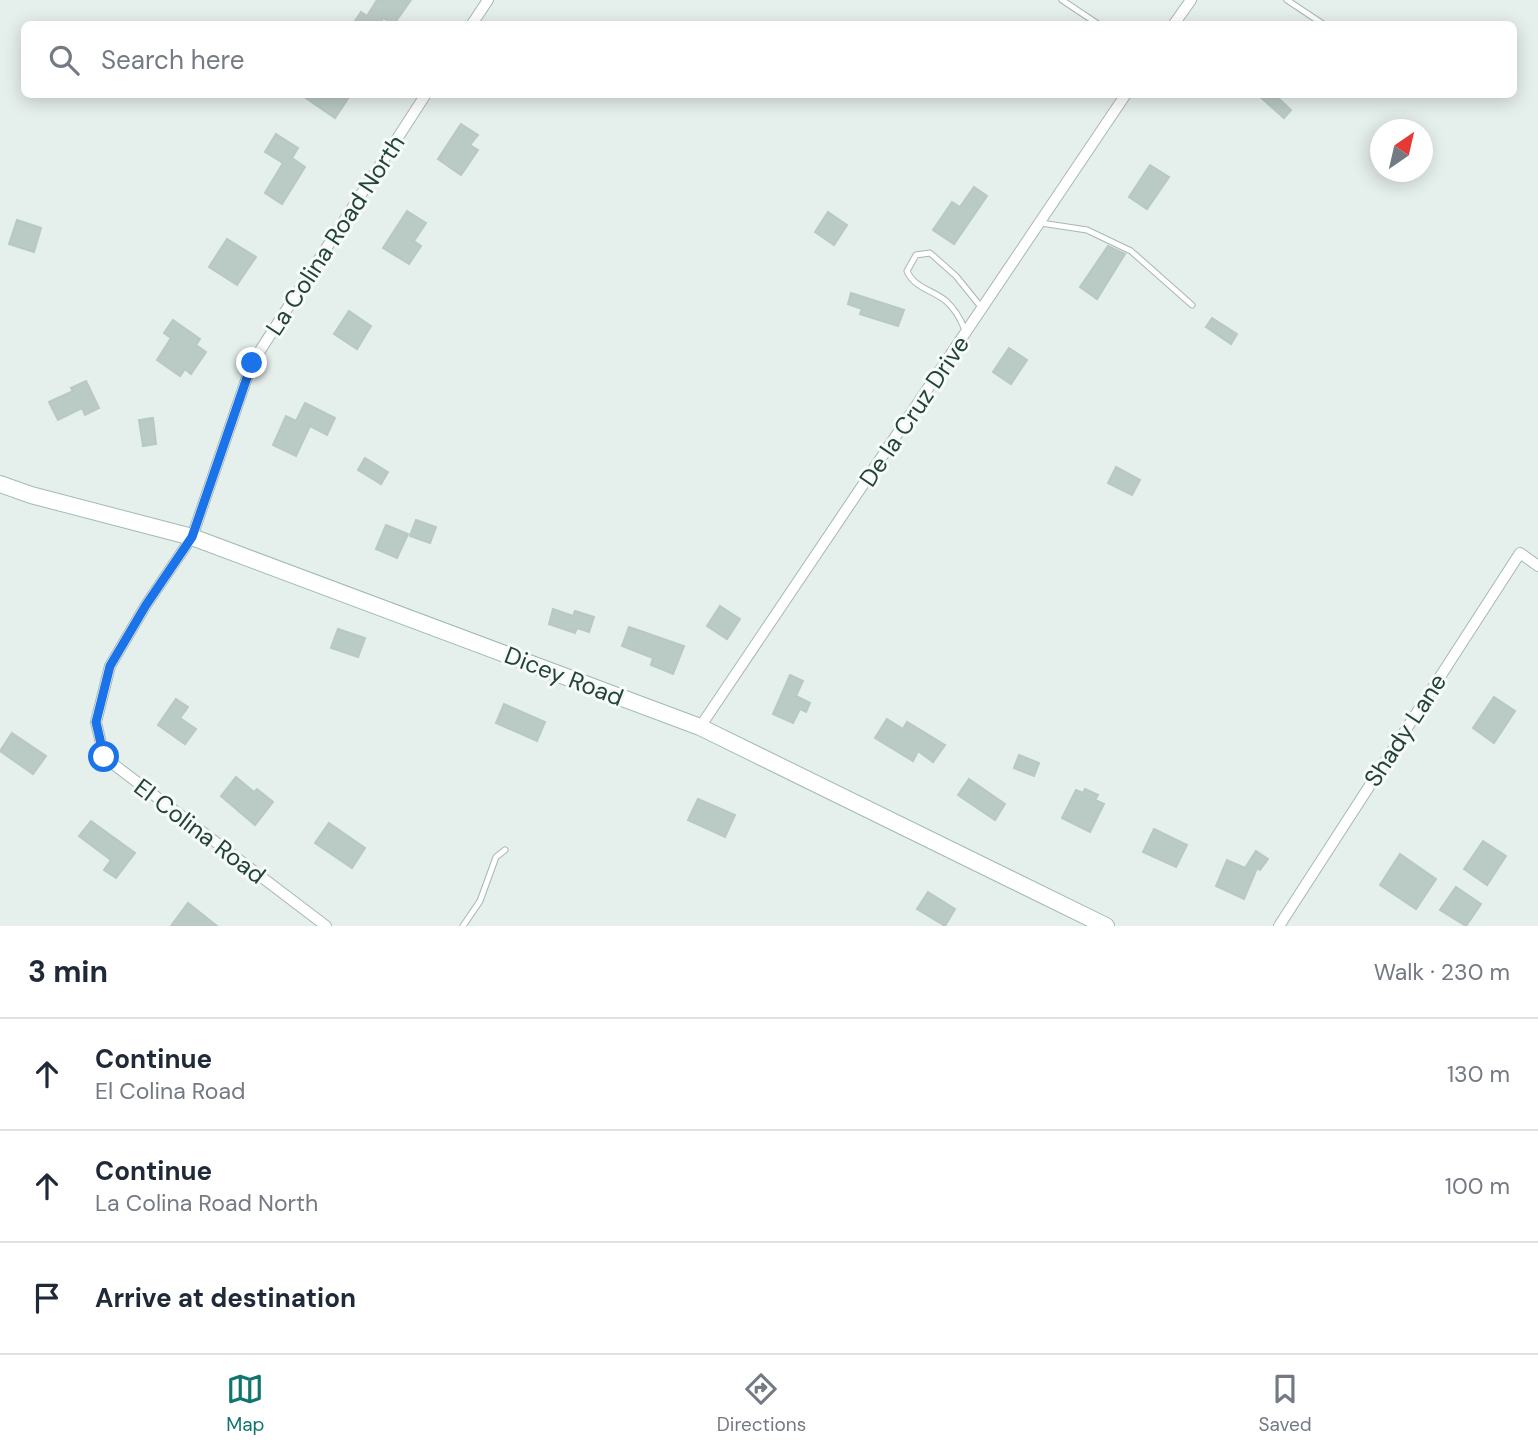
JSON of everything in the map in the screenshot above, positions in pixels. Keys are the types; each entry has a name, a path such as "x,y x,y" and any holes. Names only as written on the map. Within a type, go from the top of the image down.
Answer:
{"street":[{"path":"474,21 488,0"},
{"path":"1176,21 1191,0"},
{"name":"La Colina Road North","path":"192,537 252,363 423,98"},
{"name":"De la Cruz Drive","path":"700,727 1123,98"},
{"name":"Dicey Road","path":"0,484 31,495 192,537 700,727 1106,926"},
{"name":"El Colina Road","path":"192,537 146,605 110,666 96,722 104,757 326,926"},
{"name":"Shady Lane","path":"1279,926 1520,553 1538,566"}],"lane":[{"path":"1062,0 1094,21"},
{"path":"1287,0 1318,21"},
{"path":"1041,223 1087,230 1131,251 1192,305"},
{"path":"967,334 956,312 946,300 911,281 907,271 916,255 930,253 945,264 973,294 983,310"},
{"path":"463,926 480,901 496,857 505,850"}],"building":[{"path":"377,0 411,0 396,21 383,18 382,21 355,21 361,12 367,16"},
{"path":"306,98 348,98 335,118"},
{"path":"1262,98 1278,98 1291,110 1284,118"},
{"path":"461,124 478,135 470,145 478,150 461,175 438,159"},
{"path":"276,134 298,148 292,158 305,167 282,204 265,193 283,163 265,152"},
{"path":"1150,165 1169,177 1147,209 1129,197"},
{"path":"974,187 987,196 954,244 933,230 952,202 960,207"},
{"path":"407,211 426,223 414,241 421,246 409,264 383,248"},
{"path":"828,212 847,225 834,245 815,232"},
{"path":"17,220 41,228 34,252 9,244"},
{"path":"227,239 256,257 237,285 209,267"},
{"path":"1108,246 1125,254 1097,299 1080,287"},
{"path":"851,293 904,310 898,326 860,314 862,309 848,304"},
{"path":"349,311 371,326 357,349 334,334"},
{"path":"1212,318 1237,334 1231,344 1206,327"},
{"path":"173,320 200,339 196,345 206,352 191,374 185,369 180,376 157,360 171,338 164,333"},
{"path":"1009,348 1027,360 1011,384 993,372"},
{"path":"86,381 99,408 85,415 82,408 58,420 49,402 73,391 71,388"},
{"path":"305,403 335,418 327,435 310,426 296,456 273,445 286,416 296,421"},
{"path":"153,418 156,444 143,446 139,420"},
{"path":"365,458 388,472 381,484 358,470"},
{"path":"1116,467 1140,480 1132,495 1108,483"},
{"path":"416,520 436,527 430,543 410,536"},
{"path":"386,525 408,534 397,558 376,549"},
{"path":"720,606 740,619 727,639 707,626"},
{"path":"553,609 573,616 575,611 594,617 589,632 577,628 575,633 549,624"},
{"path":"629,627 684,646 673,674 651,665 653,658 622,646"},
{"path":"338,629 365,638 358,657 331,648"},
{"path":"790,675 803,681 796,696 810,703 806,712 800,709 793,723 773,714"},
{"path":"1494,697 1515,711 1494,743 1473,728"},
{"path":"176,699 188,707 180,718 196,729 185,744 158,725"},
{"path":"504,704 545,722 537,741 496,723"},
{"path":"887,719 903,729 907,722 945,745 933,762 918,751 913,761 875,738"},
{"path":"12,733 46,756 33,774 0,751"},
{"path":"1019,755 1039,763 1034,776 1014,768"},
{"path":"236,777 254,792 257,789 273,802 255,825 221,796"},
{"path":"969,779 1005,804 995,820 958,795"},
{"path":"1085,789 1098,795 1095,800 1104,804 1090,832 1062,818 1076,790 1083,793"},
{"path":"698,799 735,815 725,837 688,820"},
{"path":"91,821 135,853 116,878 104,870 111,860 79,836"},
{"path":"329,823 365,848 352,868 315,843"},
{"path":"1154,829 1187,845 1176,867 1143,852"},
{"path":"1483,841 1506,856 1487,885 1464,869"},
{"path":"1256,851 1268,859 1260,870 1257,868 1244,899 1216,886 1227,860 1245,868"},
{"path":"1400,854 1436,879 1416,909 1380,885"},
{"path":"1456,887 1481,904 1466,926 1440,910"},
{"path":"928,892 955,909 945,926 917,909"},
{"path":"188,903 217,926 171,926"}],"route":[{"path":"104,757 96,722 110,666 146,605 192,537 252,363"}]}
